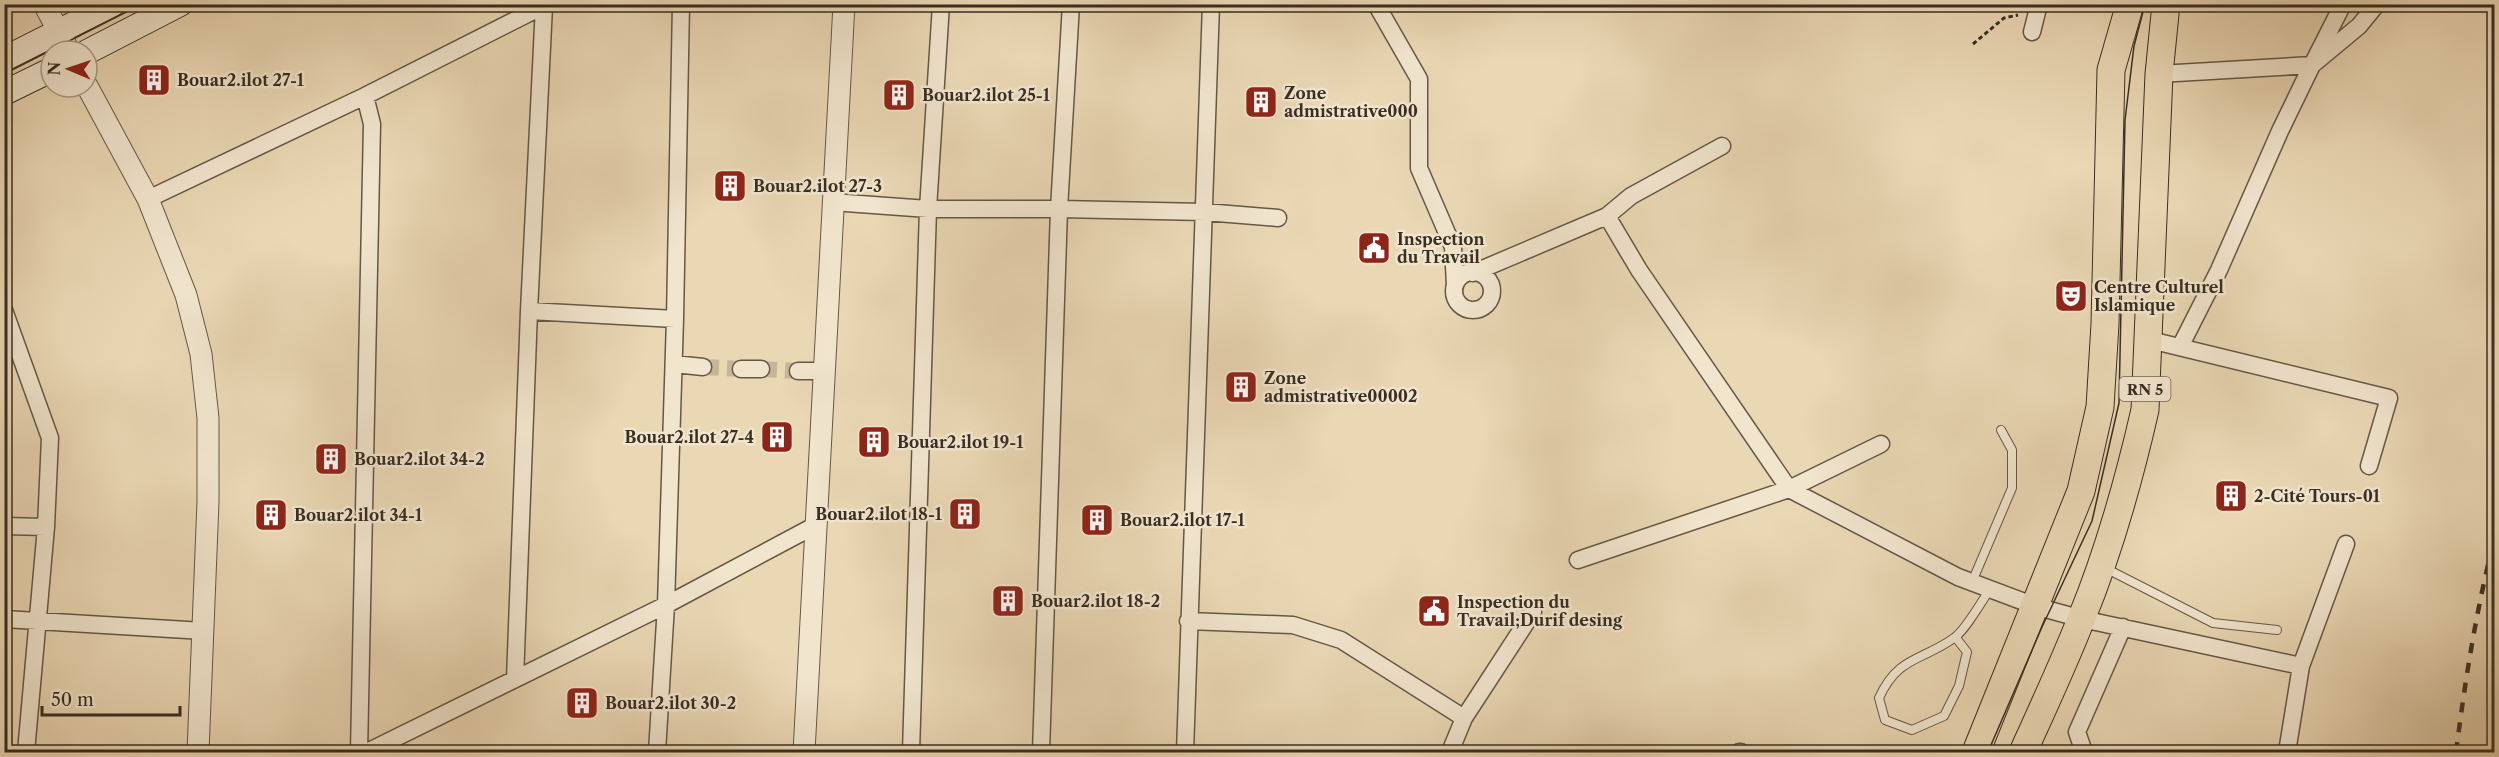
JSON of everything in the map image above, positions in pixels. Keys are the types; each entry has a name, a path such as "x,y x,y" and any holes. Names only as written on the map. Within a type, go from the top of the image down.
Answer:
{"main road":[{"path":"67,39 112,4"},
{"path":"99,46 180,4"},
{"name":"RN 5","path":"1976,753 2081,491 2100,407 2105,324 2111,70 2130,4"},
{"name":"RN 5","path":"2023,753 2082,619 2102,565 2145,411 2146,339 2159,74 2166,4"},
{"path":"4,59 39,48"},
{"path":"4,93 39,76"}],"street":[{"path":"44,4 63,39"},
{"path":"657,753 666,605 674,364 681,4"},
{"path":"804,753 844,4"},
{"path":"911,753 928,209 941,4"},
{"path":"1041,753 1059,208 1071,4"},
{"path":"1185,753 1211,4"},
{"path":"1376,4 1419,79 1419,168 1454,247 1455,298 1458,303 1469,310 1481,308 1490,299 1491,287 1484,277 1473,273"},
{"path":"2180,347 2219,270 2271,151 2343,4"},
{"path":"2159,74 2312,65 2359,26 2377,4"},
{"path":"148,200 365,96 546,5 529,311 515,679"},
{"path":"359,753 372,124 365,96"},
{"path":"94,99 148,200 186,295 201,354 208,418 204,632 198,753"},
{"path":"1455,285 1462,276 1607,216 1631,196 1722,146"},
{"path":"832,202 928,209 1059,208 1205,212 1278,218"},
{"path":"1607,216 1639,270 1789,489 1972,582 2035,606 2082,619 2301,666"},
{"path":"4,310 50,438 39,621 26,753"},
{"path":"529,311 675,319"},
{"path":"2146,339 2390,398 2369,466"},
{"path":"674,364 703,367"},
{"path":"741,369 761,369"},
{"path":"798,371 825,371"},
{"path":"1578,560 1789,489 1881,444"},
{"path":"367,753 666,605 816,525"},
{"path":"4,526 46,527"},
{"path":"2287,753 2301,666 2346,544"},
{"path":"1450,753 1464,718 1533,612"},
{"path":"4,619 204,632"},
{"path":"1188,621 1293,626 1341,640 1464,718"},
{"path":"2085,753 2077,732 2123,627"}],"lane":[{"path":"1972,582 2012,488 2012,450 2001,430"},
{"path":"2102,565 2109,572 2212,623 2277,630"},
{"path":"1956,638 1967,652 1959,686 1944,716 1912,730 1885,720 1879,698 1888,679 1913,659 1956,638 1990,589"}],"path":[{"path":"1973,44 2004,18 2015,15 2035,18"}],"tunnel":[{"path":"703,367 741,369"},
{"path":"761,369 798,371"}],"tram line":[{"path":"4,74 142,4"},
{"path":"1988,752 2042,627 2092,521 2119,403 2125,120 2134,46 2145,4"}],"railway":[{"path":"2456,752 2472,646 2494,541"}],"place":[{"name":"Bouar2.ilot 27-1","path":"154,80"},
{"name":"Bouar2.ilot 25-1","path":"899,95"},
{"name":"Zone admistrative000","path":"1261,102"},
{"name":"Bouar2.ilot 27-3","path":"730,186"},
{"name":"Inspection du Travail","path":"1374,248"},
{"name":"Centre Culturel Islamique","path":"2071,296"},
{"name":"Zone admistrative00002","path":"1241,387"},
{"name":"Bouar2.ilot 27-4","path":"777,437"},
{"name":"Bouar2.ilot 19-1","path":"874,442"},
{"name":"Bouar2.ilot 34-2","path":"331,459"},
{"name":"2-Cité Tours-01","path":"2231,496"},
{"name":"Bouar2.ilot 18-1","path":"965,514"},
{"name":"Bouar2.ilot 34-1","path":"271,515"},
{"name":"Bouar2.ilot 17-1","path":"1097,520"},
{"name":"Bouar2.ilot 18-2","path":"1008,601"},
{"name":"Inspection du Travail;Durif desing","path":"1434,611"},
{"name":"Bouar2.ilot 30-2","path":"582,703"}]}
